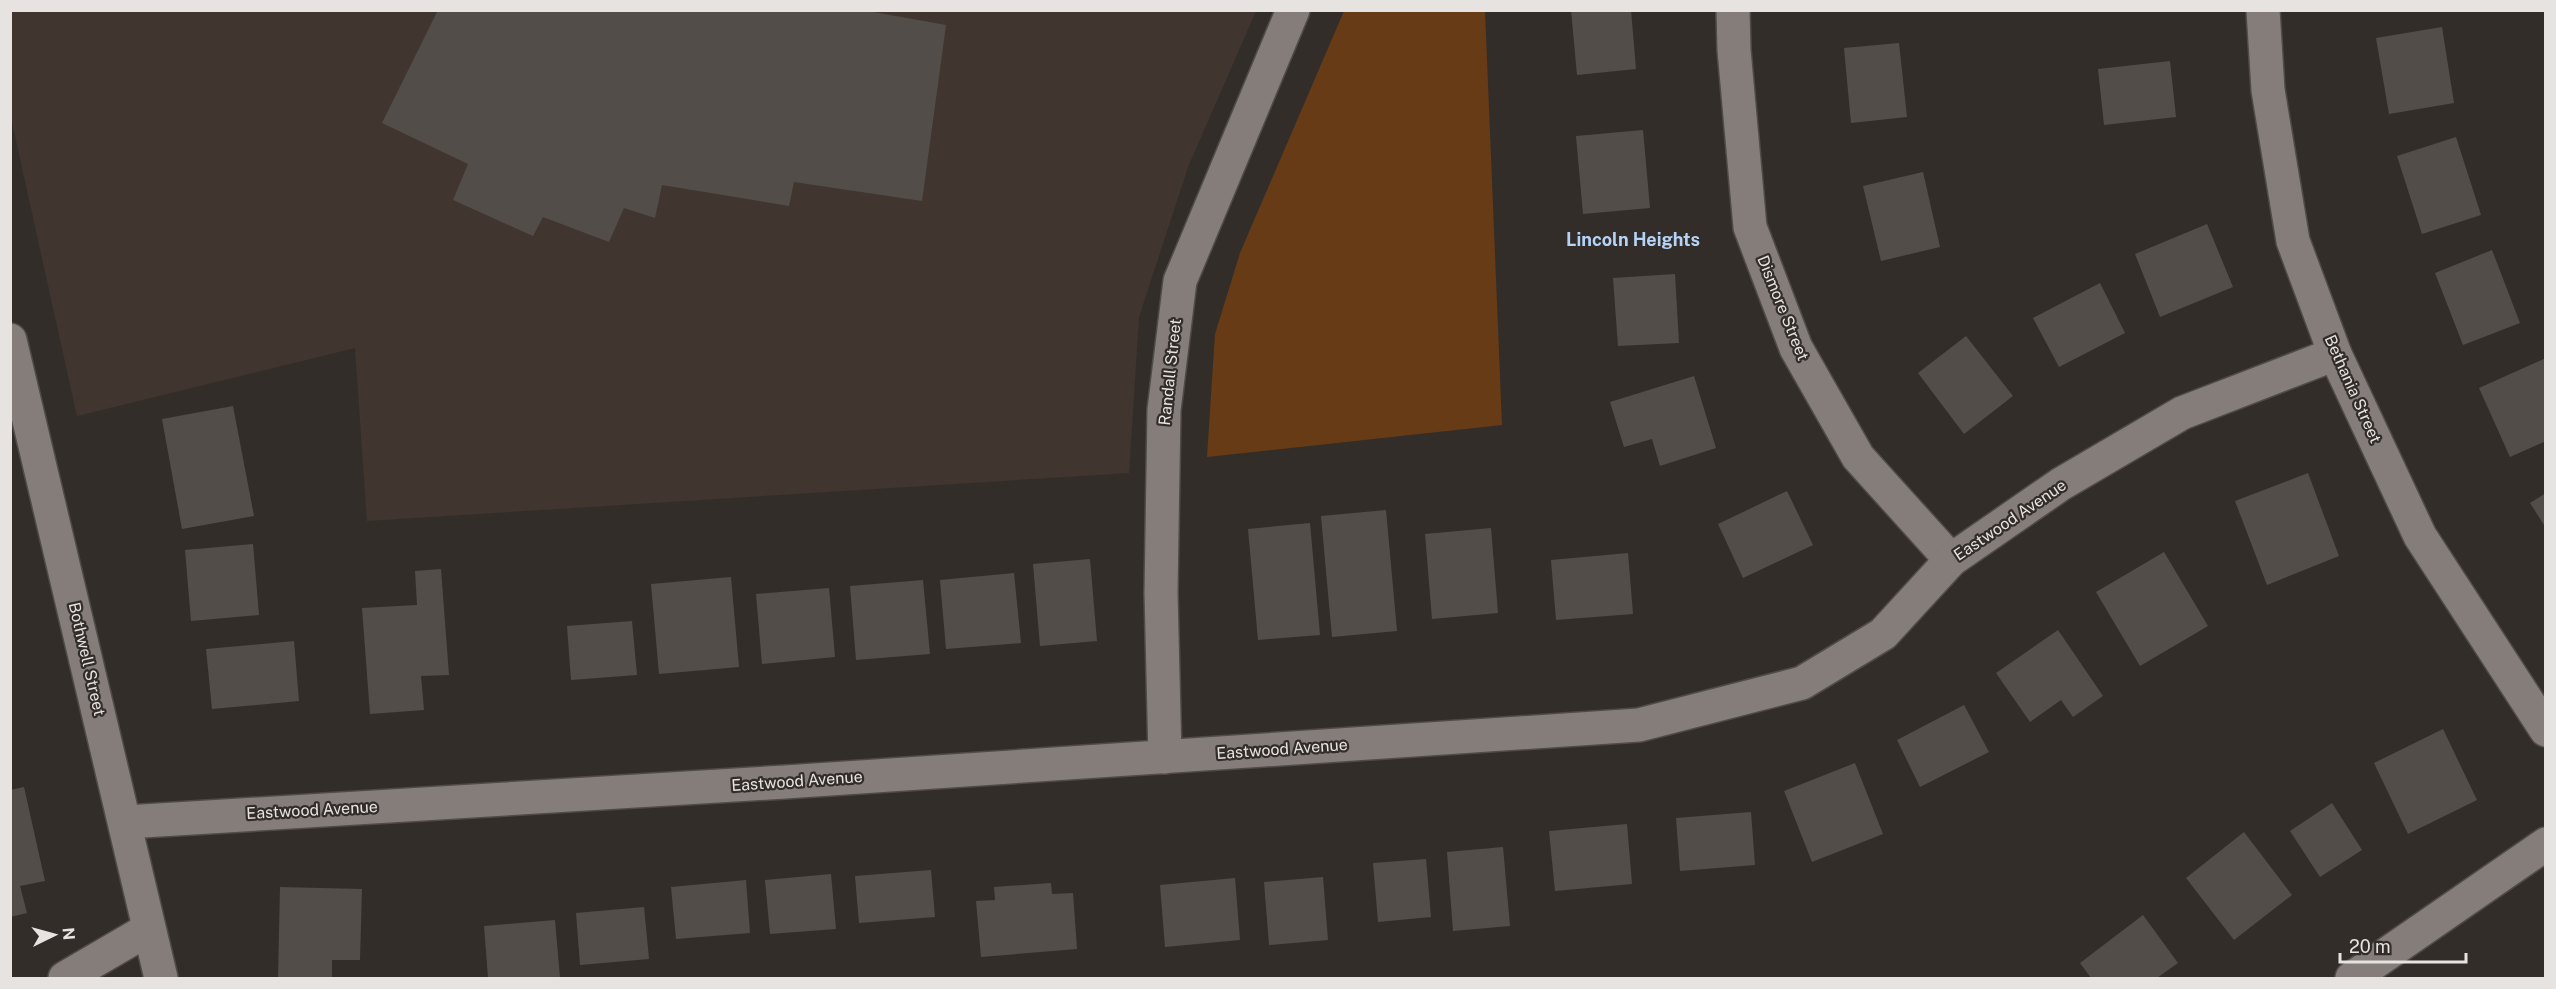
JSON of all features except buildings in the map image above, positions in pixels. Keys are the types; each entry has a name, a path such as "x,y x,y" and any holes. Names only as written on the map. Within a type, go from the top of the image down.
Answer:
{"street":[{"name":"Randall Street","path":"1166,757 1161,593 1164,411 1180,281 1293,10"},
{"name":"Dismore Street","path":"1733,10 1734,50 1750,227 1796,348 1858,456 1951,560"},
{"name":"Bethania Street","path":"2263,10 2268,90 2293,241 2335,354 2420,536 2546,730"},
{"name":"Bothwell Street","path":"10,340 126,822 161,978"},
{"name":"Eastwood Avenue","path":"126,822 1639,725 1802,683 1883,634 1951,560 2061,484 2182,413 2335,354"},
{"path":"2352,978 2546,844"},
{"path":"65,978 149,929"}],"shaded area":[{"path":"10,11 1256,11 1188,167 1139,317 1129,473 367,521 355,348 77,416 11,118"},
{"path":"1344,11 1485,11 1502,425 1207,457 1215,334 1240,253"}],"district":[{"name":"Lincoln Heights","path":"1633,239"}]}
